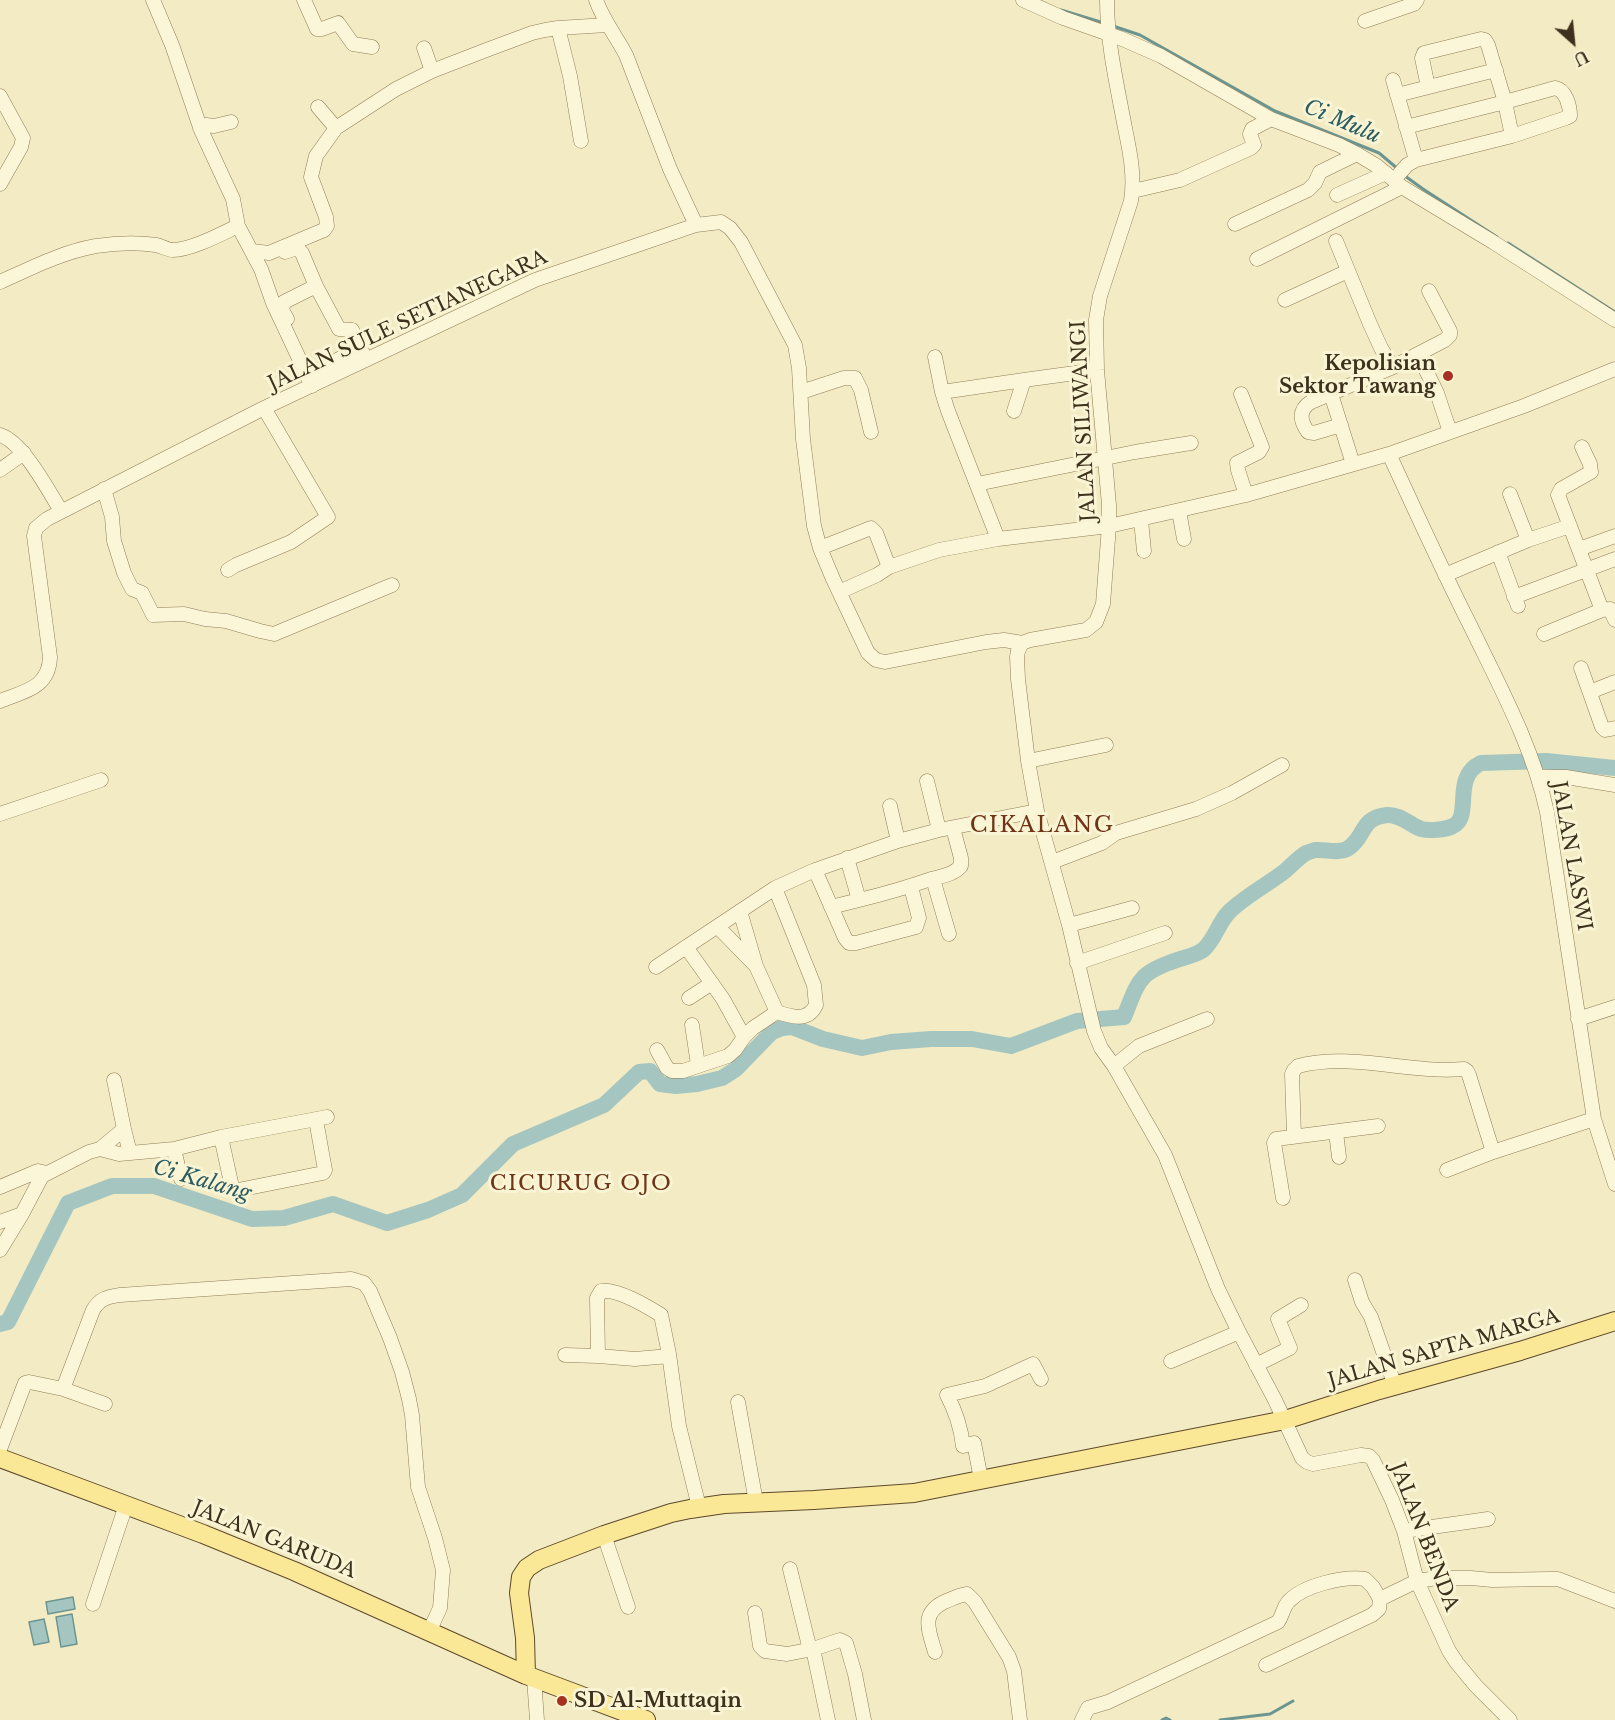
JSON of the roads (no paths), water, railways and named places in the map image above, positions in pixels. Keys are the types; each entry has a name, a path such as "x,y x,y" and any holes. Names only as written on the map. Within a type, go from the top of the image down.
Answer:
{"main road":[{"name":"JALAN SAPTA MARGA","path":"530,1676 519,1593 522,1574 530,1565 539,1560 671,1513 699,1507 894,1495 948,1487 1285,1420 1615,1321"},
{"name":"JALAN GARUDA","path":"0,1458 294,1570 530,1676 646,1720"}],"street":[{"path":"153,0 172,45 200,128 231,194 238,226 261,269 284,328 310,381"},
{"path":"304,0 317,28 320,30 338,23 353,44 372,47"},
{"path":"596,0 607,25 626,55 670,168 696,225"},
{"path":"1023,0 1161,56 1271,119 1357,154 1615,320"},
{"path":"1365,21 1414,4 1417,0"},
{"name":"JALAN SILIWANGI","path":"1022,643 1037,638 1086,630 1096,622 1104,598 1109,493 1095,331 1097,307 1131,201 1134,184 1108,34 1107,6"},
{"path":"252,251 269,253 324,230 327,226 326,217 311,177 316,156 336,128 396,89 432,71 532,33 558,28 607,25"},
{"path":"558,28 570,76 580,141"},
{"path":"1428,87 1423,53 1485,40 1496,70 1512,136"},
{"path":"424,48 432,71"},
{"path":"1397,95 1496,70"},
{"path":"1393,80 1406,127 1412,162"},
{"path":"1257,259 1395,179 1412,162 1512,136 1566,118 1570,116 1570,112 1563,92 1558,88 1406,127"},
{"path":"0,96 23,138 21,147 0,184"},
{"path":"318,107 336,128"},
{"path":"1133,191 1180,180 1251,148 1254,146 1250,134 1252,129 1271,119"},
{"path":"200,128 206,125 214,126 231,122"},
{"path":"1235,224 1308,190 1315,183 1320,172 1357,154"},
{"path":"1337,195 1395,179"},
{"name":"JALAN SULE SETIANEGARA","path":"0,701 40,683 48,673 50,657 34,536 36,528 61,511 264,408 363,354 535,280 696,225 721,222 730,228 741,242 795,345 801,392 803,440 814,526 820,548 870,657 878,661 889,661 986,642 1004,640 1022,643"},
{"path":"0,282 56,257 78,250 129,243 159,245 174,250 192,247 238,226"},
{"path":"1336,241 1381,348 1393,367"},
{"path":"269,259 297,248 302,253 316,286 339,329 352,330 363,354"},
{"path":"1285,300 1348,271"},
{"path":"300,349 282,310 282,305 288,298 316,286"},
{"path":"1341,425 1311,433 1306,430 1303,422 1302,414 1305,406 1393,367 1441,343 1450,335 1429,291"},
{"path":"1418,354 1437,393 1450,432"},
{"path":"935,357 942,392 998,539"},
{"path":"839,592 889,567 939,550 998,539 1141,520 1246,495 1389,454 1524,406 1615,369"},
{"path":"942,392 1097,370"},
{"path":"801,392 844,378 855,378 861,390 871,432"},
{"path":"1014,411 1024,380"},
{"path":"1240,394 1262,447 1258,452 1238,463 1246,495"},
{"path":"1331,394 1353,464"},
{"path":"228,570 291,542 328,517 264,408"},
{"path":"0,435 9,439 24,453 61,511"},
{"path":"977,484 1191,443"},
{"path":"1544,634 1610,612 1586,570 1558,494 1561,489 1591,472 1582,447"},
{"path":"0,470 24,453"},
{"name":"JALAN LASWI","path":"1389,454 1512,712 1537,774 1547,812 1594,1119 1615,1184"},
{"path":"104,489 112,517 114,541 124,573 132,589 142,593 153,615 184,614 226,621 274,634 392,585"},
{"path":"1510,494 1528,540"},
{"path":"1179,511 1184,539"},
{"path":"1141,520 1144,551"},
{"path":"1445,575 1528,540 1570,526"},
{"path":"820,548 873,528 889,567"},
{"path":"1579,549 1615,536"},
{"path":"1498,552 1516,602 1615,559"},
{"path":"1022,643 1018,651 1017,668 1028,761 1037,811 1069,924 1091,1025 1101,1048 1114,1066 1164,1155 1207,1266 1285,1420"},
{"path":"1581,668 1602,727 1605,730 1615,728"},
{"path":"1590,692 1615,682"},
{"path":"1028,761 1106,745"},
{"path":"1052,862 1102,843 1116,832 1196,809 1282,765"},
{"path":"1537,774 1615,785"},
{"path":"0,814 101,780"},
{"path":"831,907 911,887 956,871 961,866 961,858 946,829 927,781"},
{"path":"890,806 898,841"},
{"path":"656,967 775,888 815,870 898,841 1037,811"},
{"path":"847,858 859,900"},
{"path":"815,870 846,940 851,943 859,943 914,928 919,915 911,887"},
{"path":"933,879 949,934"},
{"path":"740,911 756,966 777,1012 803,1017 813,1011 817,1001 814,985 775,888"},
{"path":"1069,924 1132,908"},
{"path":"718,927 756,966"},
{"path":"1077,963 1165,933"},
{"path":"686,947 730,1010 744,1037"},
{"path":"689,998 712,983"},
{"path":"1578,1019 1615,1007"},
{"path":"657,1050 663,1064 670,1070 692,1069 728,1056 744,1037 777,1012"},
{"path":"1114,1066 1139,1046 1207,1019"},
{"path":"692,1025 698,1065"},
{"path":"1294,1136 1292,1074 1298,1066 1339,1062 1376,1063 1433,1070 1464,1069 1469,1075 1493,1152"},
{"path":"114,1080 130,1153"},
{"path":"100,1149 119,1154 174,1149 222,1137 322,1119 325,1170 323,1173 234,1190 222,1137"},
{"path":"1447,1170 1493,1152 1594,1119"},
{"path":"1282,1198 1274,1143 1277,1139 1378,1126"},
{"path":"0,1250 42,1176 89,1152 100,1149 124,1129"},
{"path":"1336,1132 1339,1156"},
{"path":"174,1149 181,1179"},
{"path":"0,1187 36,1171 47,1173"},
{"path":"0,1222 22,1214"},
{"path":"63,1389 93,1310 98,1302 107,1297 351,1279 367,1287 386,1328 402,1372 412,1415 418,1487 435,1538 442,1570 440,1608 429,1632"},
{"path":"1355,1280 1362,1302 1371,1317 1395,1386"},
{"path":"598,1356 597,1298 599,1293 606,1290 635,1301 661,1315 678,1418 699,1507"},
{"path":"1256,1365 1290,1348 1278,1319 1300,1305"},
{"path":"1171,1361 1239,1332"},
{"path":"565,1355 635,1359 669,1356"},
{"path":"981,1479 974,1443 963,1446 961,1427 947,1395 985,1386 1033,1364 1041,1379"},
{"path":"0,1449 25,1383 31,1382 63,1389 105,1404"},
{"path":"738,1402 756,1502"},
{"name":"JALAN BENDA","path":"1285,1420 1302,1458 1310,1464 1354,1456 1369,1456 1378,1470 1404,1531 1417,1581 1449,1651 1476,1686 1510,1720"},
{"path":"93,1604 126,1505"},
{"path":"1404,1531 1488,1519"},
{"path":"604,1535 628,1607"},
{"path":"790,1569 828,1720"},
{"path":"1082,1720 1088,1708 1108,1702 1278,1622 1288,1602 1302,1592 1344,1579 1360,1578 1371,1583 1380,1599 1379,1609 1372,1615 1266,1665"},
{"path":"1380,1599 1417,1581 1450,1578 1492,1581 1558,1579 1615,1601"},
{"path":"935,1652 928,1624 931,1611 943,1603 967,1594 975,1602 1009,1657 1014,1671 1020,1720"},
{"path":"755,1613 760,1646 763,1650 787,1654 811,1650 840,1641 846,1643 864,1720"},
{"path":"530,1676 537,1720"}],"water":[{"path":"73,1597 75,1609 48,1614 46,1602"},
{"path":"72,1614 77,1644 61,1647 56,1617"},
{"path":"44,1619 49,1642 34,1645 29,1622"}],"waterway":[{"name":"Ci Mulu","path":"1061,10 1104,23"},
{"name":"Ci Mulu","path":"1113,26 1140,35 1275,111 1379,153 1398,169"},
{"name":"Ci Mulu","path":"1405,176 1497,237"},
{"name":"Ci Mulu","path":"1508,243 1615,312"},
{"name":"Ci Kalang","path":"0,1324 8,1322 68,1203 112,1186 154,1186 252,1219 284,1218 333,1204 387,1223 428,1210 462,1195 513,1144 604,1105 639,1072 650,1071 660,1084 676,1086 722,1078 736,1069 772,1032 782,1028 792,1027 823,1039 862,1048 891,1042 931,1039 972,1039 1011,1046 1077,1021 1124,1017 1137,986 1147,974 1154,969 1203,950 1229,912 1306,853 1315,850 1347,849 1353,845 1367,824 1378,817 1387,815 1396,816 1424,830 1453,826 1462,814 1467,777 1472,769 1481,763 1546,761 1615,768"},
{"path":"1220,1720 1270,1714 1293,1701"},
{"path":"1162,1720 1166,1718 1170,1720"}],"place":[{"name":"Kepolisian Sektor Tawang","path":"1448,376"},
{"name":"SD Al-Muttaqin","path":"562,1701"}],"district":[{"name":"CIKALANG","path":"1042,826"},
{"name":"CICURUG OJO","path":"581,1184"}]}
